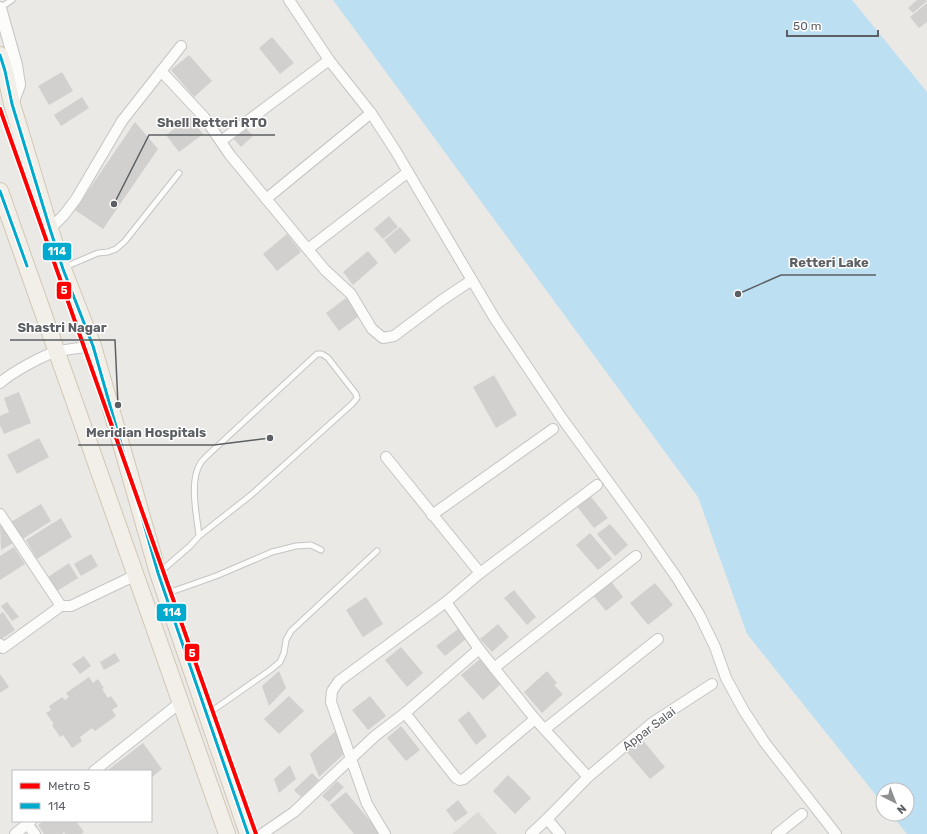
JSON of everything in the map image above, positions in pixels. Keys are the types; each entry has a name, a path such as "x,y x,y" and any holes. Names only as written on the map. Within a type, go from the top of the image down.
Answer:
{"main road":[{"path":"0,55 12,104 50,229 63,269 93,346 158,574 248,834"},
{"path":"0,191 4,213 56,352 227,834"}],"street":[{"path":"289,0 329,60 371,114 408,172 495,319 561,417 677,578 699,614 715,647 726,678 744,711 765,743 836,834"},
{"path":"0,8 16,65 19,85 12,104"},
{"path":"50,229 64,215 76,199 122,121 181,46"},
{"path":"221,142 329,60"},
{"path":"161,71 204,117 221,142 266,199 325,270 351,294 372,329 383,338 394,336 442,300 472,280"},
{"path":"266,199 371,114"},
{"path":"308,249 408,172"},
{"path":"0,383 7,377 56,352 93,346"},
{"path":"432,515 553,429"},
{"path":"386,456 480,573"},
{"path":"385,834 367,804 331,702 332,691 339,681 446,602 480,573 597,486"},
{"path":"0,514 61,606"},
{"path":"494,668 636,556"},
{"path":"1,647 61,606 71,606 136,575"},
{"path":"446,602 494,668 536,719 588,777"},
{"path":"545,729 658,639"},
{"path":"262,834 294,812 375,736 405,713 479,649"},
{"name":"Appar Salai","path":"531,834 588,777 652,723 712,684"},
{"path":"95,770 181,702"},
{"path":"405,713 456,778 460,780 464,779 536,719"},
{"path":"776,834 802,814"},
{"path":"547,819 560,834"},
{"path":"15,834 29,823 35,834"}],"lane":[{"path":"0,8 12,0"},
{"path":"63,269 98,253 116,249 125,241 179,173"},
{"path":"158,574 190,546 199,536 251,495 357,398 356,394 328,358 322,354 317,354 200,464 195,477 194,490 199,536"},
{"path":"165,594 216,576 278,551 296,546 311,545 321,550"},
{"path":"207,715 280,662 284,652 286,640 291,631 377,550"}],"shaded area":[{"path":"478,812 497,834 452,834"}],"water":[{"path":"333,0 852,0 927,92 927,834 907,834 897,822 915,822 915,782 875,782 875,794 747,634 698,497"}],"building":[{"path":"917,0 927,1 913,13 908,8"},
{"path":"927,3 927,22 919,28 910,17"},
{"path":"272,37 294,63 280,74 259,48"},
{"path":"189,55 212,81 194,97 171,70"},
{"path":"62,72 73,91 49,105 38,86"},
{"path":"82,97 89,108 61,126 54,115"},
{"path":"190,117 203,134 179,152 166,135"},
{"path":"135,122 158,149 103,229 75,210"},
{"path":"244,126 253,136 241,147 232,137"},
{"path":"389,216 398,227 383,239 374,229"},
{"path":"400,227 411,240 395,254 384,240"},
{"path":"287,234 301,252 277,271 263,254"},
{"path":"368,251 378,263 353,285 343,272"},
{"path":"346,298 359,316 339,331 326,313"},
{"path":"494,375 517,415 496,428 473,387"},
{"path":"19,392 31,423 4,434 0,425 0,416 9,412 4,398"},
{"path":"39,438 49,457 17,474 7,455"},
{"path":"588,493 608,518 594,528 575,504"},
{"path":"41,504 51,521 21,540 11,522"},
{"path":"61,518 72,537 37,559 26,540"},
{"path":"610,524 628,545 615,556 597,534"},
{"path":"2,525 13,543 1,550 0,526"},
{"path":"590,533 612,559 598,570 576,545"},
{"path":"14,547 25,564 0,580 0,556"},
{"path":"91,554 98,566 81,576 74,564"},
{"path":"69,563 78,578 57,591 48,577"},
{"path":"610,580 623,597 606,611 592,594"},
{"path":"655,583 673,605 648,625 630,603"},
{"path":"514,590 536,617 527,625 504,598"},
{"path":"366,597 383,624 363,637 346,610"},
{"path":"7,602 19,617 12,621 1,606"},
{"path":"3,612 15,630 0,640 0,614"},
{"path":"498,624 509,637 492,652 480,639"},
{"path":"458,629 466,639 445,656 436,646"},
{"path":"401,647 423,673 407,687 385,660"},
{"path":"115,653 120,661 104,670 100,662"},
{"path":"84,656 91,666 80,674 72,664"},
{"path":"480,659 501,684 483,700 461,675"},
{"path":"279,671 286,688 269,706 262,686"},
{"path":"547,671 557,683 554,685 563,694 542,713 524,692"},
{"path":"0,674 9,687 0,693"},
{"path":"89,677 93,683 98,679 108,698 111,696 118,706 112,710 116,716 95,731 92,728 80,737 82,741 72,748 63,735 60,737 52,725 54,724 46,713 51,710 49,706 62,697 65,700 69,697 66,693"},
{"path":"289,696 304,711 279,734 264,719"},
{"path":"370,696 386,716 368,730 352,710"},
{"path":"469,711 487,736 476,745 458,720"},
{"path":"401,726 420,750 406,761 387,738"},
{"path":"338,729 344,754 319,777 310,754"},
{"path":"640,737 665,767 650,779 625,750"},
{"path":"143,743 162,769 152,777 152,770 108,770"},
{"path":"290,765 296,779 279,793 274,779"},
{"path":"312,773 319,780 301,797 294,790"},
{"path":"508,775 531,798 515,814 493,791"},
{"path":"337,781 344,787 329,802 322,796"},
{"path":"346,792 381,834 354,834 330,805"},
{"path":"458,800 468,813 455,822 446,810"},
{"path":"42,822 77,822 84,832 81,834 65,834 64,832 62,834 44,834 38,825"}],"metro line":[{"name":"5","path":"0,109 256,834"}],"transit line":[{"name":"114","path":"0,55 12,104 50,229 63,269 93,346 158,573 248,834"},
{"name":"114","path":"0,191 27,266"}],"place":[{"name":"Shell Retteri RTO","path":"114,204"},
{"name":"Retteri Lake","path":"738,294"},
{"name":"Shastri Nagar","path":"118,405"},
{"name":"Meridian Hospitals","path":"270,438"}]}
